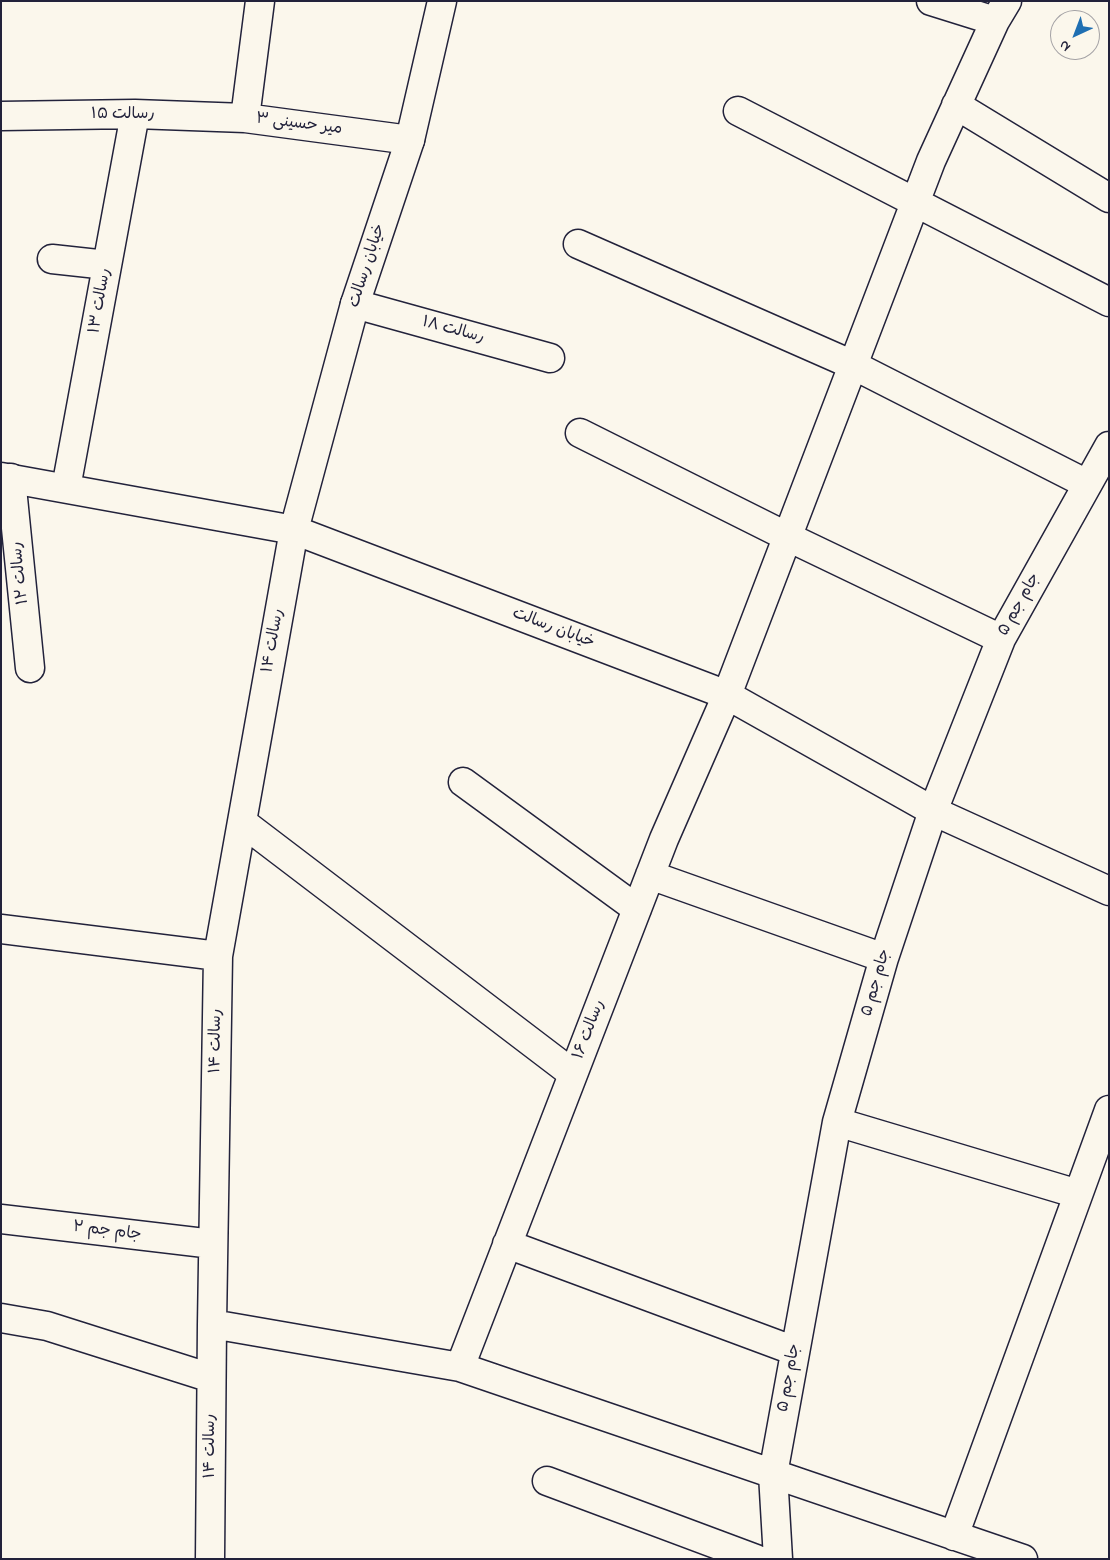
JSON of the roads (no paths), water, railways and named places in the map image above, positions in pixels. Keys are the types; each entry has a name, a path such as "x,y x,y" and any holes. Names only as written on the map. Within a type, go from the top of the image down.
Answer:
{"street":[{"name":"میر حسینی ۳","path":"260,1 245,118 410,140"},
{"name":"خیابان رسالت","path":"294,530 355,304 410,140 442,1"},
{"path":"931,1 1001,11"},
{"name":"رسالت ۱۶","path":"460,1367 664,839 727,695 931,161 1001,11"},
{"path":"956,105 1109,198"},
{"path":"738,110 1109,302"},
{"name":"رسالت ۱۵","path":"1,116 135,114 245,118"},
{"name":"رسالت ۱۳","path":"66,488 135,114"},
{"path":"578,244 854,365 1087,484"},
{"path":"52,259 107,265"},
{"name":"رسالت ۱۸","path":"355,304 550,358"},
{"path":"580,434 788,537 1001,639"},
{"name":"جام جم ۵","path":"778,1559 773,1474 837,1122 884,958 934,811 1001,639 1109,446"},
{"name":"خیابان رسالت","path":"6,477 294,530 727,695 934,811 1109,891"},
{"name":"رسالت ۱۲","path":"6,477 30,668"},
{"name":"رسالت ۱۴","path":"210,1559 218,956 294,530"},
{"path":"463,782 637,909"},
{"path":"242,822 573,1074"},
{"path":"650,875 884,958"},
{"path":"1,929 218,956"},
{"path":"954,1536 1109,1110"},
{"path":"837,1122 1078,1194"},
{"name":"جام جم ۲","path":"1,1219 214,1244"},
{"path":"507,1244 795,1351"},
{"path":"1,1318 47,1326 212,1378"},
{"path":"212,1324 460,1367 1023,1559"},
{"path":"547,1481 756,1559"}]}
